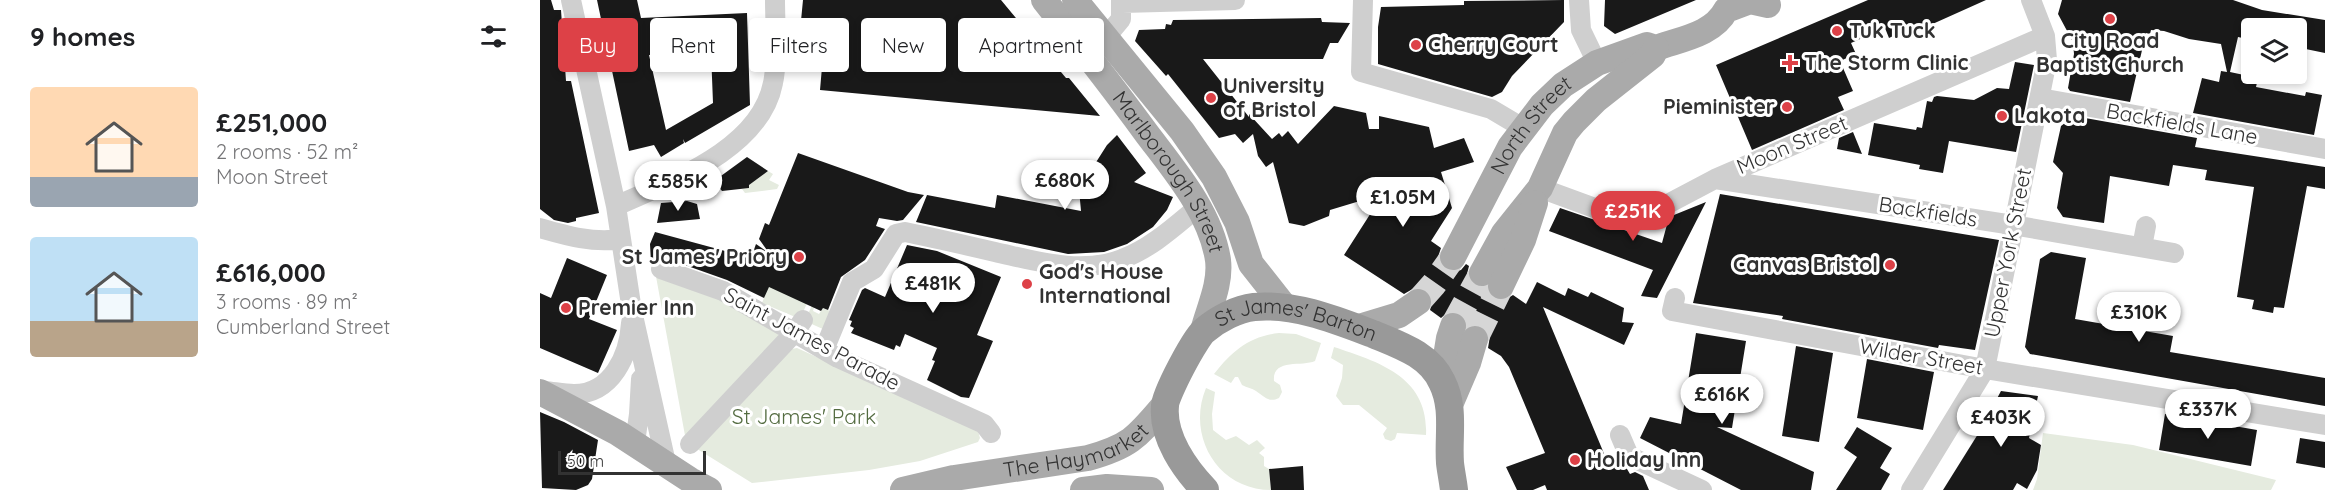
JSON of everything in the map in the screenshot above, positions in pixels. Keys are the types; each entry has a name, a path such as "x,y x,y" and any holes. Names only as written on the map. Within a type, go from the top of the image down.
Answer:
{"highway":[{"name":"St James' Barton","path":"1165,404 1178,374 1203,331 1226,316 1252,308 1285,307 1356,328 1409,349 1426,360 1446,393"},
{"path":"1446,393 1454,490"},
{"path":"1165,404 1167,429 1177,451 1184,465 1205,490"},
{"path":"1433,490 1450,462"}],"main road":[{"name":"Marlborough Street","path":"1044,0 1137,119 1198,207 1214,242 1218,262 1218,280 1203,331"},
{"name":"Marlborough Street","path":"1075,0 1182,131 1214,177 1237,222 1251,264 1285,307"},
{"name":"North Street","path":"1453,257 1510,147 1542,105 1563,85 1597,63 1647,45 1656,48 1712,26 1733,26 1756,15 1774,2"},
{"name":"North Street","path":"1492,280 1504,233 1539,188 1565,133 1596,100 1653,56 1656,48"},
{"path":"1356,328 1399,315 1418,302"},
{"path":"1446,393 1453,326"},
{"path":"1446,393 1468,363 1475,339"},
{"path":"540,392 635,443 700,485"},
{"name":"The Haymarket","path":"903,490 954,478 1088,458 1107,452 1137,437 1165,404"},
{"path":"1083,490 1107,487 1151,490"}],"street":[{"path":"571,0 616,206 632,311 666,463"},
{"path":"616,206 695,169 735,144 754,123 768,102 774,82 775,0"},
{"path":"1106,37 1121,19 1121,2 1235,0"},
{"path":"1363,0 1361,72 1491,109 1523,128"},
{"path":"1579,0 1581,30 1597,63"},
{"name":"Upper York Street","path":"1911,490 1985,369 2047,60 2045,36 2031,0"},
{"name":"Moon Street","path":"1539,188 1630,221 1643,217 1715,179 2045,36"},
{"name":"Backfields Lane","path":"2040,98 2325,149"},
{"name":"Backfields","path":"1715,179 2013,225 2174,253"},
{"path":"824,350 852,282 874,269 896,234 904,232 1067,266 1102,265 1134,254 1198,207"},
{"path":"2142,247 2146,226"},
{"path":"540,228 585,240 604,242 621,239"},
{"name":"Saint James Parade","path":"661,269 723,291 799,326 824,350 984,424 991,433"},
{"name":"Wilder Street","path":"1675,298 1672,311 1985,369 2325,425"},
{"path":"540,392 576,394 591,391 605,383 614,374 625,355 630,338 632,311"},
{"path":"690,444 799,326"},
{"path":"635,443 642,352"},
{"path":"1620,435 1629,456 1702,490"}],"green space":[{"path":"768,171 773,174 769,180 779,185 777,189 745,193 742,189 749,188 750,179 756,180"},
{"name":"St James' Park","path":"655,271 720,296 778,332 779,342 686,441"},
{"path":"769,285 808,301 800,319 762,303"},
{"path":"813,303 815,304 813,311 819,314 823,308 835,313 825,330 805,321"},
{"path":"1279,333 1296,334 1321,343 1315,361 1283,366 1278,369 1274,381 1280,385 1282,392 1279,398 1267,399 1242,385 1238,377 1235,377 1231,383 1214,374 1242,346 1259,337"},
{"path":"1334,347 1384,366 1410,386 1419,399 1425,415 1426,435 1397,433 1395,439 1391,441 1385,439 1383,434 1387,428 1359,405 1343,405 1336,396 1342,378 1343,365 1331,358"},
{"name":"St James' Park","path":"797,348 978,431 980,438 978,442 920,461 869,470 752,483 694,447 786,350"},
{"path":"1206,388 1215,392 1212,414 1213,430 1226,440 1236,436 1249,445 1257,440 1265,448 1259,453 1264,457 1264,466 1269,469 1271,490 1252,488 1236,481 1211,457 1200,424 1201,406"},
{"path":"2043,433 2133,445 2276,480 2271,490 2033,490 2037,479"}],"building":[{"path":"540,0 551,0 554,10 561,10 562,18 558,18 558,72 565,72 566,81 571,81 599,213 576,218 576,221 568,223 554,220 540,209"},
{"path":"597,0 637,0 641,18 747,13 750,105 685,143 683,139 684,143 661,157 654,145 629,151 612,72 638,72 638,18 601,18","holes":["650,18 737,18 737,72 712,72 713,103 666,130 653,72 650,72"]},
{"path":"803,0 1001,0 1016,18 958,18 958,72 1061,72 1069,78 1100,116 820,90 822,72 849,72 849,18 801,18"},
{"path":"1564,0 1564,22 1512,76 1502,92 1492,97 1378,64 1378,27 1381,7 1464,5 1464,1"},
{"path":"1605,0 1696,0 1615,34 1604,26"},
{"path":"1868,0 1986,0 1908,35 1906,30 1889,38 1885,28 1851,43 1856,54 1840,61 1853,91 1838,97 1844,110 1752,150 1716,65"},
{"path":"2062,0 2233,0 2262,10 2325,20 2325,53 2307,49 2307,18 2241,18 2241,38 2238,37 2230,72 2241,74 2241,84 2257,84 2256,87 2305,96 2306,92 2322,95 2314,135 2193,113 2202,78 2219,82 2221,71 2227,72 2221,44 2189,39 2164,31 2151,30 2150,34 2146,33 2130,102 2070,91 2068,88 2074,54 2073,42 2058,14"},
{"path":"1321,18 1322,22 1350,23 1338,43 1330,43 1323,59 1203,59 1249,117 1249,114 1272,139 1279,133 1282,137 1288,131 1298,144 1334,106 1366,113 1369,129 1379,129 1379,116 1429,127 1434,148 1464,138 1474,162 1441,172 1452,208 1431,241 1441,248 1438,257 1440,265 1453,272 1461,270 1466,264 1469,266 1467,274 1470,281 1475,286 1486,287 1489,295 1495,300 1503,301 1513,295 1526,304 1537,282 1565,296 1568,288 1588,297 1591,292 1624,308 1622,322 1634,323 1624,345 1543,307 1610,468 1621,464 1630,474 1635,472 1643,476 1649,490 1547,490 1545,485 1533,490 1517,490 1506,467 1545,453 1509,367 1501,356 1488,348 1490,336 1486,329 1479,325 1468,326 1465,317 1457,312 1449,311 1441,318 1430,310 1433,300 1425,289 1416,287 1404,294 1344,255 1383,194 1330,210 1329,216 1304,226 1289,223 1273,162 1266,167 1258,156 1253,134 1243,143 1235,134 1219,138 1168,74 1166,76 1135,41 1139,30 1165,29 1166,24 1171,25 1173,20"},
{"path":"2015,62 2034,65 2016,152 1949,141 1943,173 1919,169 1920,165 1868,155 1874,123 1916,130 1917,127 1922,128 1927,101 1932,102 1937,96 1974,100 1997,88 2009,89"},
{"path":"2074,116 2197,138 2195,147 2325,167 2325,189 2307,186 2284,308 2274,307 2273,313 2252,309 2254,300 2237,297 2254,187 2205,180 2207,170 2173,165 2169,186 2110,176 2104,223 2063,217 2057,208 2063,173 2053,162 2061,126"},
{"path":"1853,132 1862,154 1837,149 1839,138"},
{"path":"1117,135 1146,173 1134,182 1173,197 1167,210 1153,227 1127,244 1104,252 1068,254 916,222 927,195 995,208 997,195 1081,211 1079,189 1107,145"},
{"path":"798,153 908,192 924,195 903,220 879,218 876,226 885,229 865,260 841,277 828,310 823,308 821,311 769,287 764,298 727,280 665,258 658,257 651,262 650,244 655,232 751,258 756,244 769,253 759,239 765,223 769,225"},
{"path":"747,157 768,171 749,185 749,188 722,191 714,181"},
{"name":"Canvas Bristol","path":"1720,194 1999,240 1975,350 1939,345 1938,348 1782,319 1783,316 1693,303"},
{"path":"687,201 697,204 700,219 657,223 661,203"},
{"path":"1706,202 1657,298 1641,296 1653,270 1549,231 1560,208 1662,243 1669,217"},
{"path":"907,245 937,251 1001,277 977,335 993,341 969,398 961,397 927,380 935,361 932,360 937,348 905,334 900,347 896,345 894,350 851,333 854,328 850,326 852,321 849,320 862,290 865,288 885,297"},
{"path":"2051,252 2086,258 2075,319 2173,336 2170,352 2325,378 2325,406 2030,354 2025,347 2040,259"},
{"name":"Premier Inn","path":"567,258 607,275 589,319 617,330 598,373 540,348 540,293 551,298"},
{"path":"1696,333 1746,341 1732,428 1717,427 1814,472 1811,490 1741,490 1640,438 1650,417 1681,424"},
{"path":"1796,346 1833,353 1819,442 1782,436"},
{"path":"1867,359 1934,372 1923,430 1857,418"},
{"path":"2001,391 2038,396 2029,438 2041,445 2037,470 2027,489 2017,483 2013,490 1943,490 1978,434"},
{"path":"540,412 598,440 592,479 588,485 576,490 542,488"},
{"path":"2165,414 2257,430 2251,466 2159,450"},
{"path":"1857,427 1892,448 1880,468 1890,474 1881,490 1836,490 1857,457 1844,448"},
{"path":"2300,438 2325,442 2325,468 2296,463"},
{"path":"1303,466 1304,490 1271,490 1269,469"}],"tunnel":[{"path":"1418,302 1453,257"},
{"path":"1453,326 1482,273"},
{"path":"1475,339 1501,286"}],"place":[{"name":"City Road Baptist Church","path":"2110,19"},
{"name":"Tuk Tuck","path":"1837,31"},
{"name":"Cherry Court","path":"1416,45"},
{"name":"The Storm Clinic","path":"1790,63"},
{"name":"University of Bristol","path":"1211,98"},
{"name":"Pieminister","path":"1787,107"},
{"name":"Lakota","path":"2002,116"},
{"name":"St James' Priory","path":"799,257"},
{"name":"Canvas Bristol","path":"1890,265"},
{"name":"God's House International","path":"1027,284"},
{"name":"Premier Inn","path":"566,308"},
{"name":"Holiday Inn","path":"1575,460"}]}
